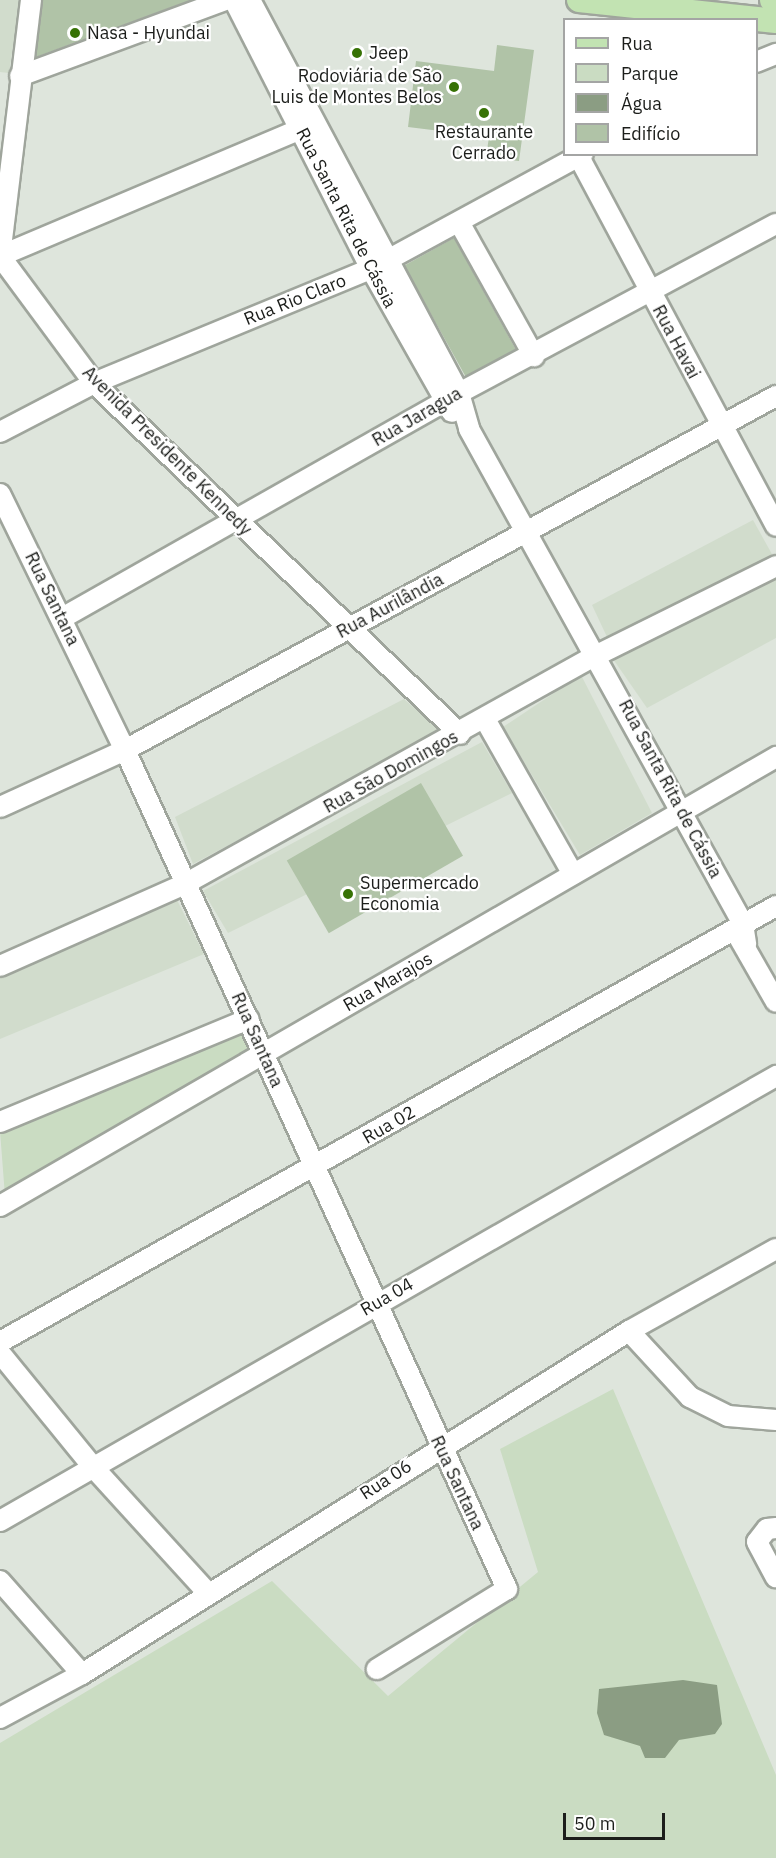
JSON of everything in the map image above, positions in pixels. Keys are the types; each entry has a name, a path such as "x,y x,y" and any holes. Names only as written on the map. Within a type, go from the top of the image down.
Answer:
{"main road":[{"path":"579,0 748,18"},
{"path":"758,19 776,21"}],"street":[{"path":"31,0 0,256 308,126"},
{"path":"20,76 226,0"},
{"name":"Rua Santa Rita de Cássia","path":"244,1 379,265 584,640 776,1002"},
{"path":"758,61 776,54"},
{"name":"Rua Rio Claro","path":"0,432 94,383 379,265 581,156"},
{"name":"Rua Havai","path":"581,156 720,427 776,526"},
{"path":"459,222 534,357"},
{"name":"Rua Jaragua","path":"62,618 450,398 534,357 776,225"},
{"name":"Avenida Presidente Kennedy","path":"0,256 94,383 347,629 460,734"},
{"name":"Rua Aurilândia","path":"0,807 125,750 776,396"},
{"name":"Rua Santana","path":"0,494 125,750 183,885 249,1019 314,1168 377,1302 439,1446 507,1589 377,1669"},
{"name":"Rua São Domingos","path":"0,966 183,885 486,720 592,657 776,566"},
{"path":"486,720 573,874"},
{"name":"Rua Marajos","path":"0,1206 776,757"},
{"name":"Rua 02","path":"0,1342 314,1168 776,906"},
{"path":"0,1122 249,1019"},
{"name":"Rua 04","path":"0,1521 377,1302 776,1077"},
{"name":"Rua 06","path":"0,1718 82,1674 439,1446 629,1331 776,1249"},
{"path":"629,1331 690,1397 728,1416 776,1420"},
{"path":"0,1353 92,1466 208,1593"},
{"path":"776,1528 767,1529 757,1542 776,1577"},
{"path":"0,1581 82,1674"}],"shaded area":[{"path":"0,0 20,0 9,73 0,72"},
{"path":"753,520 773,556 607,637 592,605"},
{"path":"776,577 776,638 647,708 613,659"},
{"path":"581,675 652,813 580,855 503,727"},
{"path":"404,699 442,732 193,864 175,817"},
{"path":"482,742 512,793 228,933 203,891"},
{"path":"176,898 204,954 0,1039 0,977"}],"green space":[{"path":"243,1030 251,1053 5,1196 0,1131"},
{"path":"613,1389 776,1775 776,1858 0,1858 0,1743 272,1581 388,1696 538,1572 500,1449"}],"water":[{"path":"683,1680 717,1685 722,1724 715,1734 679,1740 665,1758 645,1758 640,1746 604,1735 597,1713 599,1689"}],"building":[{"name":"Nasa - Hyundai","path":"43,0 191,0 36,57"},
{"path":"497,45 534,50 519,161 486,157 489,137 408,127 416,61 494,71"},
{"path":"454,238 516,349 466,377 404,266"},
{"name":"Supermercado Economia","path":"421,783 463,856 329,933 287,860"}],"place":[{"name":"Nasa - Hyundai","path":"75,33"},
{"name":"Jeep","path":"357,53"},
{"name":"Rodoviária de São Luis de Montes Belos","path":"454,87"},
{"name":"Restaurante Cerrado","path":"484,113"},
{"name":"Supermercado Economia","path":"348,894"}]}
